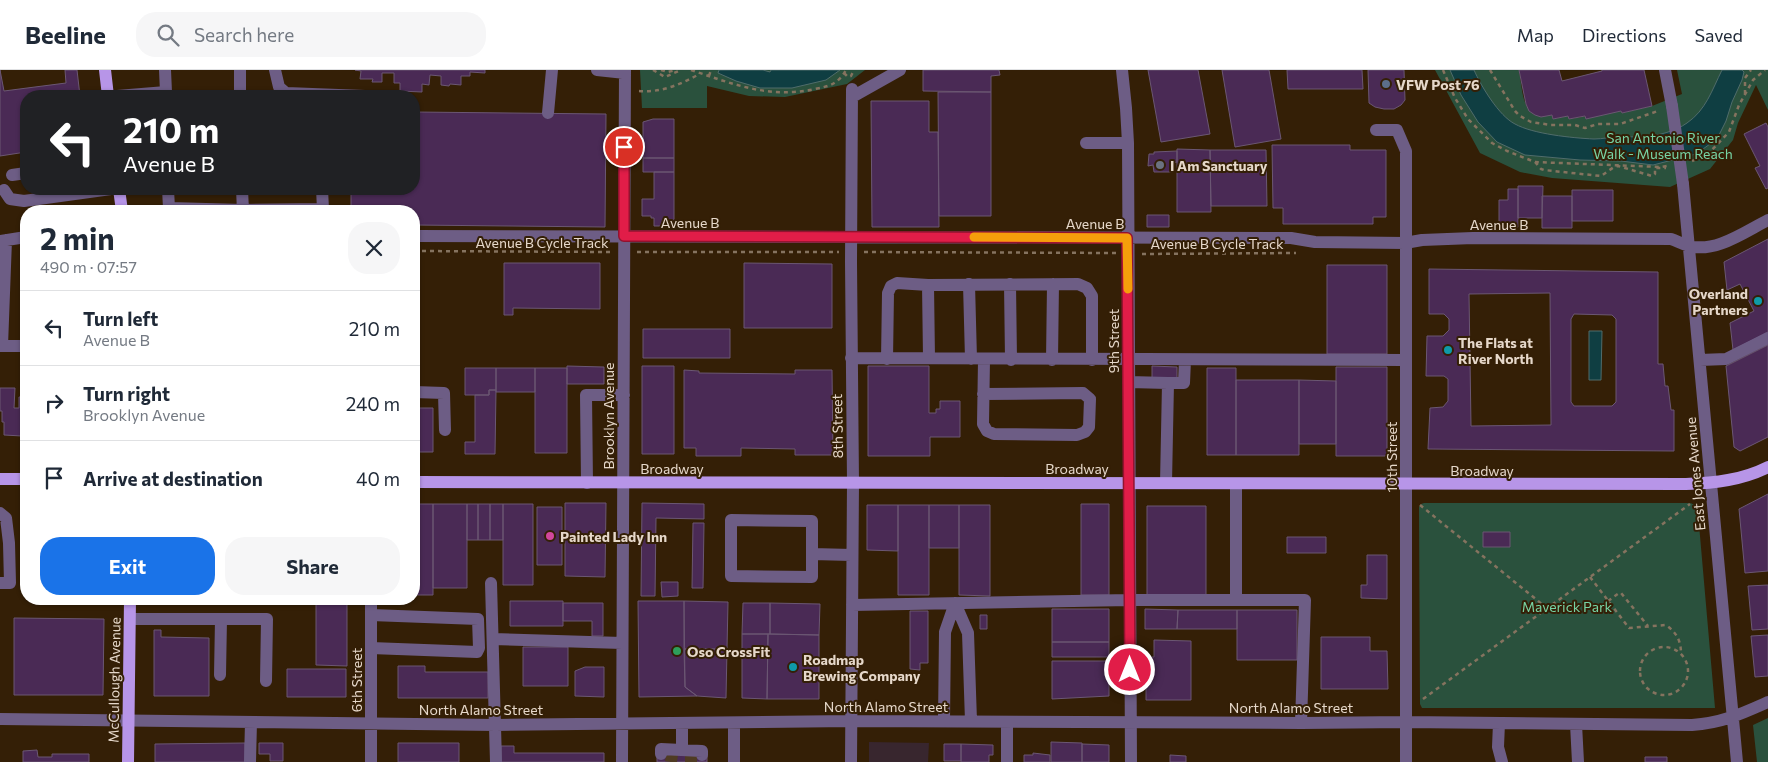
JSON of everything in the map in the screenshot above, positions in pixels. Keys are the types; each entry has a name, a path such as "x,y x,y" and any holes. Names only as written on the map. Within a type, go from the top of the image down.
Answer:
{"main road":[{"path":"105,70 107,90"},
{"name":"Broadway","path":"420,482 1686,484 1711,483 1748,476 1768,467"},
{"path":"0,479 20,479"},
{"name":"McCullough Avenue","path":"128,762 130,605"}],"street":[{"path":"165,70 166,90"},
{"path":"240,70 240,90"},
{"path":"275,70 280,90"},
{"path":"548,113 552,70"},
{"path":"597,70 625,71"},
{"name":"8th Street","path":"851,762 853,483 851,358 852,93 900,70"},
{"name":"9th Street","path":"1122,70 1128,143 1131,762"},
{"name":"East Jones Avenue","path":"1665,70 1683,184 1737,762"},
{"name":"Brooklyn Avenue","path":"622,762 625,71"},
{"name":"10th Street","path":"1376,130 1397,130 1406,151 1406,762"},
{"path":"1086,143 1128,143"},
{"path":"12,176 20,174"},
{"path":"4,190 10,199 24,202 71,195"},
{"name":"Avenue B","path":"420,236 1291,238 1315,242 1405,243 1422,240 1473,238 1670,239 1689,246 1709,247 1719,245 1768,220"},
{"path":"20,238 3,241 1,346 20,346"},
{"path":"887,358 888,293 891,286 897,283 928,285 1078,284 1087,288 1092,296 1092,360"},
{"path":"969,284 971,359"},
{"path":"1010,284 1011,360"},
{"path":"1052,360 1053,284"},
{"path":"928,285 928,358"},
{"path":"1700,360 1726,360 1768,338"},
{"path":"851,358 984,360 1406,360"},
{"path":"984,360 983,424 987,431 994,434 1077,435 1086,432 1089,427 1090,399 1083,393 984,394"},
{"path":"1128,382 1184,383 1185,360"},
{"path":"1166,483 1168,383"},
{"path":"420,392 444,392 445,430"},
{"path":"587,483 586,395 624,395"},
{"path":"1236,484 1236,600"},
{"path":"0,513 6,518 10,583 0,583"},
{"path":"731,520 812,521 812,554 812,577 730,576 731,520"},
{"path":"812,554 852,555"},
{"path":"491,583 496,762"},
{"path":"852,605 1130,600 1305,600 1301,723"},
{"path":"944,721 945,632 955,603"},
{"path":"955,603 968,633 970,721"},
{"name":"6th Street","path":"371,605 371,762"},
{"path":"371,615 478,619 479,639 477,652 371,648"},
{"path":"130,619 268,619 266,681"},
{"path":"220,675 221,620"},
{"path":"493,639 622,643"},
{"name":"North Alamo Street","path":"0,719 496,725 970,721 1692,725 1712,724 1732,718 1768,702"},
{"path":"250,762 251,722"},
{"path":"1007,722 1007,762"},
{"path":"734,723 734,762"},
{"path":"1499,723 1498,747 1502,762"},
{"path":"681,753 682,724"},
{"path":"1576,724 1578,762"}],"path":[{"path":"653,70 665,77 681,70"},
{"path":"661,70 668,72 676,70"},
{"path":"690,70 763,92 800,92 832,86 845,72 848,77 851,76 854,70"},
{"path":"709,76 711,70"},
{"path":"1443,70 1455,98 1468,119 1492,143 1508,151 1535,162 1661,167 1670,165"},
{"path":"1490,70 1515,111 1531,122 1551,125 1575,125 1585,128 1598,124 1620,124 1658,111"},
{"path":"1744,95 1745,78 1750,70"},
{"path":"1690,162 1709,153 1729,132 1744,95 1753,80 1765,70"},
{"path":"639,91 648,92 682,84 701,74"},
{"path":"1535,162 1541,169 1601,176 1618,166 1652,176 1655,174 1655,168 1666,168"},
{"name":"Avenue B Cycle Track","path":"420,251 1303,253"},
{"path":"1423,699 1690,504"},
{"path":"1420,506 1548,609"},
{"path":"1590,577 1629,628 1666,626 1679,638 1681,655 1686,661 1687,676 1680,689 1674,693 1659,694 1646,687 1640,672 1641,664 1651,651 1658,648 1667,648 1675,650 1681,655"},
{"path":"1608,601 1622,593 1648,627"}],"shaded area":[{"path":"869,742 929,743 928,762 869,762"}],"green space":[{"path":"640,70 865,70 847,84 785,97 749,96 707,86 707,108 642,108"},
{"name":"San Antonio River Walk - Museum Reach","path":"1435,70 1519,70 1525,103 1534,114 1542,116 1552,115 1553,119 1568,116 1569,119 1621,111 1622,113 1652,106 1682,94 1677,70 1768,70 1768,110 1756,85 1738,123 1733,140 1710,169 1670,187 1552,178 1520,172 1480,153"},
{"name":"Maverick Park","path":"1424,503 1690,503 1694,505 1698,513 1715,708 1422,708 1420,704 1419,507"},
{"path":"1768,718 1768,762 1757,762 1753,725"}],"water":[{"path":"719,70 763,70 770,72 771,70 840,70 826,80 792,88 760,88 736,81 718,73"},
{"path":"1450,70 1474,70 1497,108 1515,124 1542,133 1594,139 1620,136 1638,137 1666,133 1694,118 1708,99 1722,70 1742,70 1744,72 1726,121 1717,139 1696,154 1653,165 1525,155 1497,142 1478,122 1461,95"},
{"path":"1589,331 1602,331 1601,380 1589,380"}],"building":[{"path":"0,70 4,91 66,83 65,70 77,70 79,90 20,90 20,153 0,156"},
{"path":"355,70 485,70 485,73 470,72 470,76 461,76 461,85 450,84 449,86 441,85 441,76 430,75 429,85 422,84 422,92 420,90 400,90 400,83 394,83 394,73 382,73 382,82 372,82 373,79 360,79 361,71"},
{"path":"923,70 999,70 1000,75 991,76 991,92 923,91"},
{"path":"1148,70 1198,70 1210,134 1161,142"},
{"path":"1222,70 1269,70 1281,139 1235,147"},
{"path":"1287,70 1362,70 1363,89 1288,89"},
{"name":"VFW Post 76","path":"1368,70 1404,70 1405,100 1401,105 1394,109 1384,109 1369,103"},
{"path":"1519,70 1559,70 1562,81 1602,70 1644,70 1652,106 1586,119 1585,116 1569,119 1568,116 1553,119 1552,115 1541,117 1529,111"},
{"path":"938,92 991,92 991,216 939,216"},
{"path":"871,101 929,101 929,132 938,132 939,227 872,227"},
{"path":"420,112 606,114 605,227 420,225 420,205 351,205 351,195 420,195"},
{"path":"653,119 674,119 674,158 643,158 643,122"},
{"path":"1766,123 1768,127 1768,188 1766,189 1755,168 1760,166 1744,134"},
{"path":"1272,145 1350,145 1350,150 1386,150 1386,217 1373,217 1373,224 1283,224 1283,208 1273,208"},
{"path":"1177,149 1210,150 1211,212 1177,212"},
{"path":"1210,150 1266,150 1267,206 1211,206"},
{"path":"1177,151 1177,162 1172,163 1172,172 1154,172 1153,165 1148,166 1149,154"},
{"path":"643,158 674,158 674,172 643,172"},
{"path":"654,172 674,172 674,226 654,226 654,218 642,216 642,199 654,199"},
{"path":"1518,186 1543,186 1542,218 1518,218"},
{"path":"1508,189 1518,189 1518,227 1499,227 1499,200 1508,200"},
{"path":"1572,190 1613,190 1613,221 1572,221"},
{"path":"1542,196 1572,196 1572,228 1542,228"},
{"path":"1147,215 1169,215 1169,227 1147,227"},
{"name":"Overland Partners","path":"1768,239 1768,332 1733,350 1730,323 1754,311 1740,284 1727,290 1724,262"},
{"path":"504,263 600,263 600,309 513,308 513,315 504,315"},
{"path":"744,263 832,264 832,328 744,328"},
{"path":"1327,265 1387,265 1387,354 1327,354"},
{"name":"The Flats at River North","path":"1429,269 1658,272 1658,364 1663,364 1665,386 1668,386 1671,410 1674,410 1674,451 1428,449 1430,408 1443,407 1448,401 1448,379 1444,376 1426,376 1427,336 1443,336 1449,330 1449,319 1444,314 1429,314","holes":["1550,293 1551,425 1471,426 1469,294","1574,314 1612,315 1616,319 1616,402 1612,406 1574,406 1571,402 1571,319"]},
{"path":"643,329 730,329 730,358 643,358"},
{"path":"1768,345 1768,437 1740,451 1734,447 1726,366"},
{"path":"567,366 604,367 604,384 567,384"},
{"path":"642,366 674,366 674,454 642,454"},
{"path":"868,366 929,366 929,413 936,413 936,409 940,409 940,401 960,401 960,437 930,437 930,456 868,456"},
{"path":"1152,366 1177,367 1177,378 1152,378"},
{"path":"1336,367 1387,367 1387,456 1336,456"},
{"path":"465,368 496,368 496,390 489,390 489,395 465,395"},
{"path":"496,368 535,368 535,392 496,392"},
{"path":"535,368 567,368 567,453 535,453"},
{"path":"1207,368 1236,368 1236,455 1207,455"},
{"path":"684,370 699,371 699,373 795,374 795,370 832,370 833,455 795,455 795,449 741,448 741,456 696,456 696,448 684,448"},
{"path":"1236,380 1299,380 1299,455 1236,455"},
{"path":"1299,380 1336,381 1336,444 1299,444"},
{"path":"0,388 15,388 14,408 19,408 20,397 20,436 4,435 4,422 2,422 2,411 0,411"},
{"path":"489,390 496,390 495,454 465,454 465,442 475,442 475,395 489,395"},
{"path":"420,408 433,408 433,452 420,452"},
{"path":"1768,494 1768,571 1745,573 1739,509"},
{"path":"565,503 606,503 605,577 565,576"},
{"path":"642,503 704,504 704,519 656,518 655,596 641,596"},
{"path":"420,504 433,504 433,595 420,595"},
{"path":"433,504 467,504 467,588 433,588"},
{"path":"467,504 478,504 478,540 467,540"},
{"path":"478,504 490,504 490,540 478,540"},
{"path":"490,504 503,504 503,540 490,540"},
{"path":"503,504 533,504 533,585 503,585"},
{"path":"1081,504 1109,504 1109,595 1081,595"},
{"path":"867,505 898,505 898,551 867,550"},
{"path":"898,505 929,505 929,595 898,595"},
{"path":"929,505 959,505 959,548 929,548"},
{"path":"959,505 990,505 990,596 959,595"},
{"path":"1147,506 1206,506 1206,595 1147,595"},
{"name":"Painted Lady Inn","path":"537,507 562,507 562,565 537,565"},
{"path":"693,523 704,523 703,588 692,588"},
{"path":"1483,532 1510,532 1510,547 1483,547"},
{"path":"1287,537 1326,537 1326,553 1287,553"},
{"path":"1367,555 1387,555 1387,599 1361,598 1361,585 1367,585"},
{"path":"661,582 678,582 678,596 662,597"},
{"path":"1768,585 1768,629 1752,630 1748,586"},
{"path":"510,601 563,601 563,626 510,626"},
{"path":"638,601 684,601 685,687 697,696 639,697"},
{"path":"684,601 728,602 727,649 684,649"},
{"path":"563,603 603,603 603,636 592,636 592,621 563,621"},
{"path":"743,603 770,603 770,634 742,634"},
{"path":"770,603 820,604 819,635 770,634"},
{"path":"316,605 347,605 347,666 316,665"},
{"path":"1052,609 1109,609 1109,642 1052,642"},
{"path":"1145,609 1178,610 1177,629 1145,629"},
{"path":"1178,610 1237,610 1237,629 1177,629"},
{"path":"1237,610 1297,610 1297,660 1237,660"},
{"path":"910,611 928,611 928,663 920,663 920,670 910,669"},
{"path":"980,615 987,615 987,629 980,629"},
{"path":"14,618 104,619 103,695 14,695"},
{"path":"154,630 161,630 161,637 209,638 209,696 154,696"},
{"path":"742,634 768,634 767,699 742,698"},
{"name":"Roadmap Brewing Company","path":"768,634 819,635 819,699 767,699"},
{"path":"1768,635 1768,676 1755,677 1751,636"},
{"path":"1321,637 1370,637 1370,651 1387,651 1388,689 1321,689"},
{"path":"1154,640 1191,641 1191,700 1146,700 1146,657 1154,657"},
{"path":"1052,642 1109,642 1109,657 1052,657"},
{"path":"523,647 568,647 568,686 523,686"},
{"path":"684,649 727,649 726,698 697,696 685,687"},
{"path":"1052,661 1109,661 1109,696 1052,699"},
{"path":"398,666 425,666 425,672 488,672 488,698 398,698"},
{"path":"585,667 604,667 604,697 575,696 575,671"},
{"path":"287,669 346,669 346,697 287,697"},
{"path":"1051,742 1082,743 1082,762 1051,762"},
{"path":"245,743 245,762 155,762 155,744"},
{"path":"259,743 283,743 283,761 270,761 270,754 259,754"},
{"path":"398,743 459,743 459,762 398,762"},
{"path":"944,744 961,744 961,761 944,761"},
{"path":"961,744 993,745 993,755 989,755 989,762 961,762"},
{"path":"1082,744 1109,745 1109,762 1082,762"},
{"path":"501,746 514,746 514,753 604,753 604,762 501,762"},
{"path":"37,750 38,757 52,757 52,754 89,754 89,762 23,762 23,751"},
{"path":"1033,753 1050,755 1050,762 1024,762 1024,755 1033,755"},
{"path":"657,754 707,755 707,762 657,762"},
{"path":"1170,755 1186,756 1186,762 1170,762"},
{"path":"1645,757 1667,757 1667,762 1645,762"}],"tunnel":[{"path":"671,762 672,754"},
{"path":"691,754 691,762"}],"slow traffic":[{"path":"974,237 1127,238 1128,289"}],"place":[{"name":"VFW Post 76","path":"1386,84"},
{"name":"I Am Sanctuary","path":"1160,165"},
{"name":"Overland Partners","path":"1758,301"},
{"name":"The Flats at River North","path":"1448,350"},
{"name":"Painted Lady Inn","path":"550,536"},
{"name":"Oso CrossFit","path":"677,651"},
{"name":"Roadmap Brewing Company","path":"793,667"}],"route":[{"path":"624,147 624,236 1127,238 1130,670"}]}
